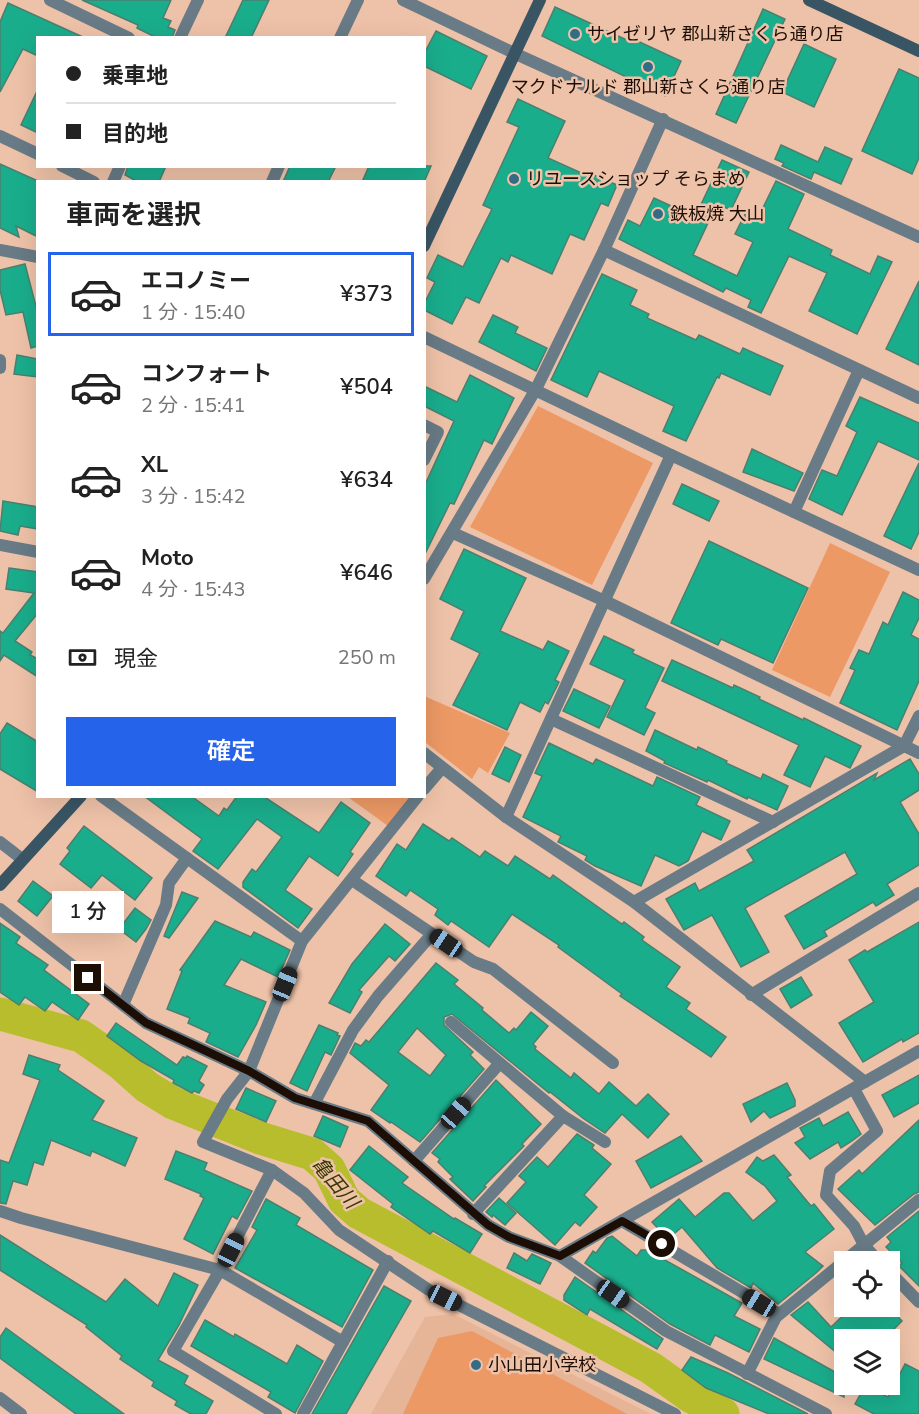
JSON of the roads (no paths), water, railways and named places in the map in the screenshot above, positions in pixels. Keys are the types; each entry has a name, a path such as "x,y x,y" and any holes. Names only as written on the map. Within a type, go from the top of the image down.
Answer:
{"street":[{"path":"50,0 125,36"},
{"path":"181,36 198,0"},
{"path":"341,36 358,0"},
{"path":"403,0 516,54 919,235"},
{"path":"426,242 540,0"},
{"path":"809,0 919,51"},
{"path":"426,576 536,389 604,250 663,119"},
{"path":"0,136 36,153"},
{"path":"66,168 90,180"},
{"path":"0,250 36,257"},
{"path":"604,250 919,398"},
{"path":"426,338 919,570"},
{"path":"0,360 0,368"},
{"path":"794,512 858,370"},
{"path":"426,426 438,432 426,456"},
{"path":"506,818 671,455"},
{"path":"453,532 605,601 919,753"},
{"path":"0,545 36,552"},
{"path":"634,902 904,746 919,716"},
{"path":"551,719 773,822"},
{"path":"426,755 506,818 634,902 865,1082"},
{"path":"426,787 442,768"},
{"path":"0,885 79,798"},
{"path":"104,798 302,941"},
{"path":"416,798 302,941 249,1071 220,1109 203,1142 272,1170 304,1193 339,1230 429,1290 675,1414"},
{"path":"0,842 22,859"},
{"path":"123,1005 166,905 169,883 187,858"},
{"path":"352,880 474,962 493,969 613,1063"},
{"path":"751,995 919,893"},
{"path":"0,909 146,1023 249,1071 295,1098 368,1121 488,1225 509,1237 560,1256 666,1331 826,1414"},
{"path":"314,1104 353,1030 378,996 432,934"},
{"path":"451,1022 563,1116 605,1142"},
{"path":"560,1256 919,1051"},
{"path":"414,1161 499,1064"},
{"path":"854,1089 877,1131 830,1171 826,1195 854,1226 869,1251"},
{"path":"474,1214 563,1116"},
{"path":"272,1170 220,1270 173,1351 276,1414"},
{"path":"747,1374 776,1317 919,1200"},
{"path":"0,1211 220,1270 343,1342"},
{"path":"622,1221 779,1314"},
{"path":"303,1414 388,1261"},
{"path":"900,1282 919,1302"},
{"path":"0,1398 21,1414"}],"waterway":[{"name":"亀田川","path":"0,1014 81,1036 120,1063 147,1087 173,1103 260,1138 312,1154 329,1169 344,1200 359,1213 651,1368 690,1396 723,1414"}],"place":[{"name":"サイゼリヤ 郡山新さくら通り店","path":"575,34"},
{"name":"マクドナルド 郡山新さくら通り店","path":"648,67"},
{"name":"リユースショップ そらまめ","path":"514,179"},
{"name":"鉄板焼 大山","path":"658,214"},
{"name":"小山田小学校","path":"476,1365"}]}
